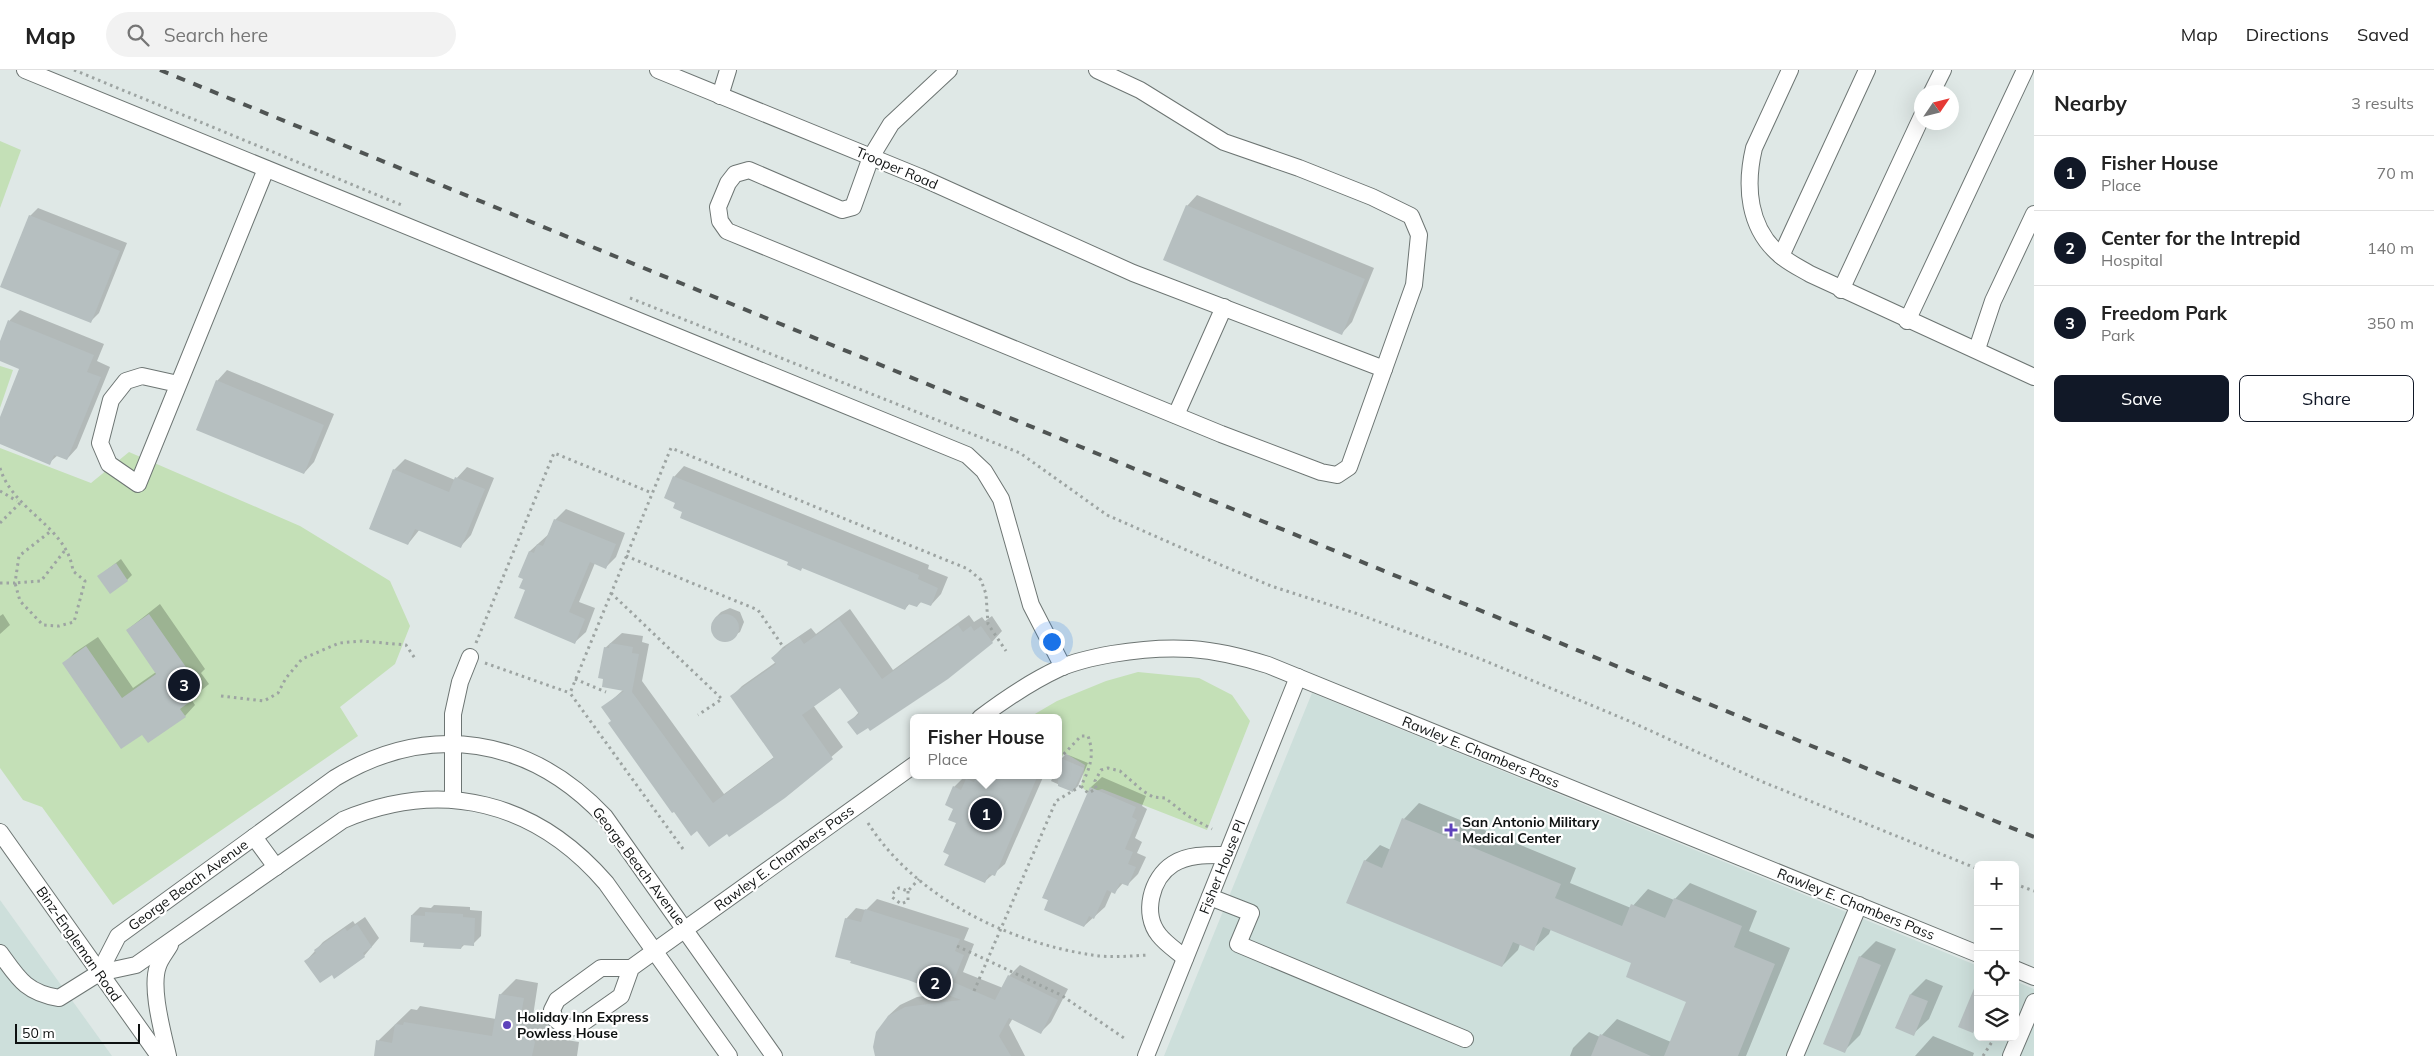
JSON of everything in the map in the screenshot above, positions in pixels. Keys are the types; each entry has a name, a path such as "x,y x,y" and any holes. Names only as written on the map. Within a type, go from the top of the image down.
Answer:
{"street":[{"path":"25,70 967,455 984,471 1001,499 1031,605 1063,667"},
{"name":"Trooper Road","path":"658,70 871,158 1133,273 1384,369"},
{"path":"720,96 728,70"},
{"path":"949,70 891,124 871,158 853,207 842,210 749,170 735,174 728,183 718,207 720,221 727,231 1176,415 1321,472 1337,475 1349,467 1414,285 1419,236 1411,216 1372,197 1299,168 1224,142 1140,90 1097,70"},
{"path":"1790,70 1754,148 1749,176 1749,192 1757,224 1764,238 1781,256 1841,290 1908,321 1976,349 2034,377"},
{"path":"1781,256 1868,70"},
{"path":"1936,85 1943,70"},
{"path":"1908,321 2025,70"},
{"path":"1841,290 1915,130"},
{"path":"178,384 142,376 126,381 111,400 100,443 109,464 138,484 266,169"},
{"path":"1976,349 1993,301 2034,214"},
{"path":"1176,415 1224,307"},
{"name":"Rawley E. Chambers Pass","path":"985,714 1007,698 1063,667 1134,650 1173,647 1206,649 1237,655 1298,677 1974,952"},
{"path":"453,800 453,714 460,682 470,657"},
{"name":"Fisher House Pl","path":"1146,1056 1298,677"},
{"name":"George Beach Avenue","path":"99,973 118,936 254,837 354,768 393,752 453,743 499,750 519,756 551,772 574,788 605,817 774,1056"},
{"name":"Rawley E. Chambers Pass","path":"631,968 910,768"},
{"path":"0,953 22,985 44,996 59,998 99,973 136,965 343,820 364,811 408,801 453,800 475,802 518,815 558,837 575,850 601,878 729,1056"},
{"name":"Binz-Engleman Road","path":"0,832 159,1056"},
{"path":"254,837 276,867"},
{"path":"1185,958 1158,934 1149,909 1155,883 1173,864 1197,855 1226,856"},
{"path":"1210,897 1251,913 1238,944 1465,1039"},
{"path":"1795,1056 1859,905"},
{"path":"168,1056 157,1003 157,967 174,939"},
{"path":"601,968 631,968 621,996 577,1028 567,1028 555,1019 552,1010 556,1000 601,968"},
{"path":"2019,971 2034,977"},
{"path":"2012,1056 2034,1002"}],"path":[{"path":"74,70 414,209"},
{"path":"626,296 1020,453 1107,515 1209,560 1271,586 1356,613 1483,660 1629,721 1763,782 1974,867"},
{"path":"570,692 671,448 968,569 981,580 986,594 988,624 1006,651"},
{"path":"652,493 554,453 470,657 570,692 683,849"},
{"path":"0,468 4,480 20,503"},
{"path":"0,491 20,503 51,531 71,557 72,572 85,581 74,622 59,626 43,625 20,601 15,583 19,556 51,531"},
{"path":"0,523 20,503"},
{"path":"0,583 41,581 66,549"},
{"path":"626,556 758,610 784,648"},
{"path":"611,593 722,700 698,715"},
{"path":"221,696 264,701 278,693 286,678 302,659 339,643 362,641 406,645 416,660"},
{"path":"575,679 606,692"},
{"path":"974,991 1056,800 1081,786 1091,765 1093,749 1088,736 1081,736 1062,756"},
{"path":"1081,786 1088,794 1096,789 1095,781 1101,770 1108,768 1120,772 1143,791 1153,796 1164,798 1188,816 1212,829"},
{"path":"868,823 878,838 918,879 936,893 1000,929 1036,943 1093,956 1149,956"},
{"path":"908,891 899,888 894,892 892,898 901,904 908,901 908,891 918,879"},
{"path":"2019,885 2034,891"},
{"path":"957,946 1061,995 1124,1038"},
{"path":"1983,1056 1992,1041"}],"shaded area":[{"name":"San Antonio Military Medical Center","path":"1312,693 1974,964 1974,1041 2019,1041 2019,983 2034,989 2034,1056 1164,1056"},
{"path":"0,900 112,1056 0,1056"}],"green space":[{"path":"0,141 21,150 0,208"},
{"path":"0,366 13,370 0,408"},
{"path":"0,448 91,483 129,452 300,526 390,581 410,626 395,664 340,707 358,736 113,905 42,807 23,800 0,768"},
{"path":"1138,672 1199,678 1232,695 1250,721 1207,830 1102,789 1088,793 1081,786 1085,765 1065,753 1062,756 1062,714 1035,714 1057,701 1106,681"}],"building":[{"path":"1186,205 1365,279 1342,335 1163,260"},
{"path":"29,215 120,251 91,323 0,287"},
{"path":"8,320 94,355 87,372 101,377 67,460 54,455 50,465 0,444 0,417 19,369 0,361 0,341"},
{"path":"216,380 324,425 304,474 196,430"},
{"path":"393,469 449,492 455,477 485,489 461,548 415,529 408,545 369,529"},
{"path":"673,476 919,575 918,579 938,588 931,606 920,602 917,607 908,604 905,610 802,568 801,571 787,565 788,562 680,518 682,512 673,508 675,503 664,498"},
{"path":"554,519 616,544 606,569 590,562 569,612 585,619 575,644 514,618 525,590 519,588 523,579 518,577 529,551 534,553 537,544 543,546"},
{"path":"116,563 128,581 110,594 97,576"},
{"path":"149,614 195,680 191,683 199,695 180,709 186,717 148,743 142,735 121,749 62,663 86,646 122,698 156,674 126,630"},
{"path":"725,614 735,618 739,628 735,638 725,642 715,638 711,628 715,618"},
{"path":"839,619 882,679 958,625 963,632 971,626 974,631 981,626 993,643 948,679 870,731 868,728 857,735 847,722 859,714 840,688 802,715 833,759 785,798 729,837 727,834 709,847 697,831 691,836 674,812 672,813 608,723 611,721 601,707 624,691 602,687 603,679 598,678 604,647 609,648 610,643 633,647 632,653 639,654 632,692 713,803 774,758 730,696 776,664 771,658 799,637 804,644"},
{"path":"1062,759 1084,768 1073,792 1058,786 1058,779 1062,779"},
{"path":"966,779 974,782 975,779 1036,779 995,876 989,874 985,883 944,865 949,855 943,852 956,823 948,820 953,809 945,805 953,786 961,790"},
{"path":"1090,787 1136,807 1132,817 1137,820 1125,849 1133,852 1128,864 1136,867 1128,886 1120,883 1115,894 1107,890 1094,919 1089,916 1084,927 1044,910 1048,900 1042,898"},
{"path":"1402,818 1561,884 1555,898 1622,926 1631,904 1665,918 1674,898 1742,926 1734,947 1775,964 1738,1056 1664,1056 1686,1002 1626,977 1631,963 1543,927 1534,951 1513,942 1502,967 1346,903 1364,860 1382,868"},
{"path":"865,909 960,939 955,951 964,955 953,982 995,1000 1008,975 1058,1000 1041,1034 1009,1018 999,1036 1011,1056 875,1056 873,1047 876,1032 888,1016 905,1007 961,1000 908,980 835,957 845,918 861,922"},
{"path":"425,912 463,914 463,917 475,918 474,946 462,945 461,949 423,947 424,943 410,942 411,915 425,916"},
{"path":"357,924 372,947 363,953 365,957 334,979 332,975 320,983 304,961 316,953 314,950 345,928 347,931"},
{"path":"1859,956 1881,965 1845,1053 1823,1044"},
{"path":"1974,989 1974,1031 1973,1033 1958,1027"},
{"name":"Holiday Inn Express Powless House","path":"499,994 524,998 518,1032 529,1033 535,1042 532,1056 374,1056 376,1040 392,1043 395,1024 403,1025 404,1022 492,1036"},
{"path":"1910,994 1928,1001 1914,1036 1895,1028"},
{"path":"1600,1034 1651,1056 1591,1056"}],"railway":[{"path":"160,70 2034,837"}],"place":[{"name":"Freedom Park","path":"184,685"},
{"name":"Fisher House","path":"986,814"},
{"name":"San Antonio Military Medical Center","path":"1451,830"},
{"name":"Center for the Intrepid","path":"935,983"},
{"name":"Holiday Inn Express Powless House","path":"507,1025"}]}
